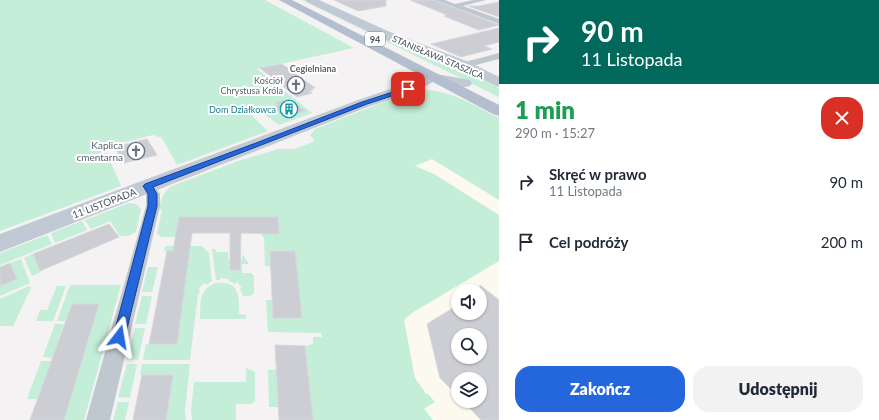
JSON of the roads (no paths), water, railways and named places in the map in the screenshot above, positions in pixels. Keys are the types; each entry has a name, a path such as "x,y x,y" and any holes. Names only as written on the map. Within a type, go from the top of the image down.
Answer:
{"main road":[{"name":"94","path":"284,0 408,78 430,71"},
{"name":"94","path":"297,0 467,90 499,111"},
{"name":"94","path":"467,90 499,100"}],"street":[{"name":"STANISŁAWA STASZICA","path":"311,0 386,35 464,66 499,83"},
{"path":"438,0 499,22"},
{"path":"454,6 484,0"},
{"path":"464,66 499,56"},
{"path":"408,78 426,82 430,71"},
{"path":"408,78 440,89 467,90"},
{"name":"11 LISTOPADA","path":"0,243 364,103 408,78"},
{"path":"98,420 153,206 153,194 148,186"}],"place":[{"name":"Kościół Chrystusa Króla","path":"296,85"},
{"name":"Dom Działkowca","path":"289,109"},
{"name":"Kaplica cmentarna","path":"136,151"}],"district":[{"name":"Cegielniana","path":"313,68"}]}
